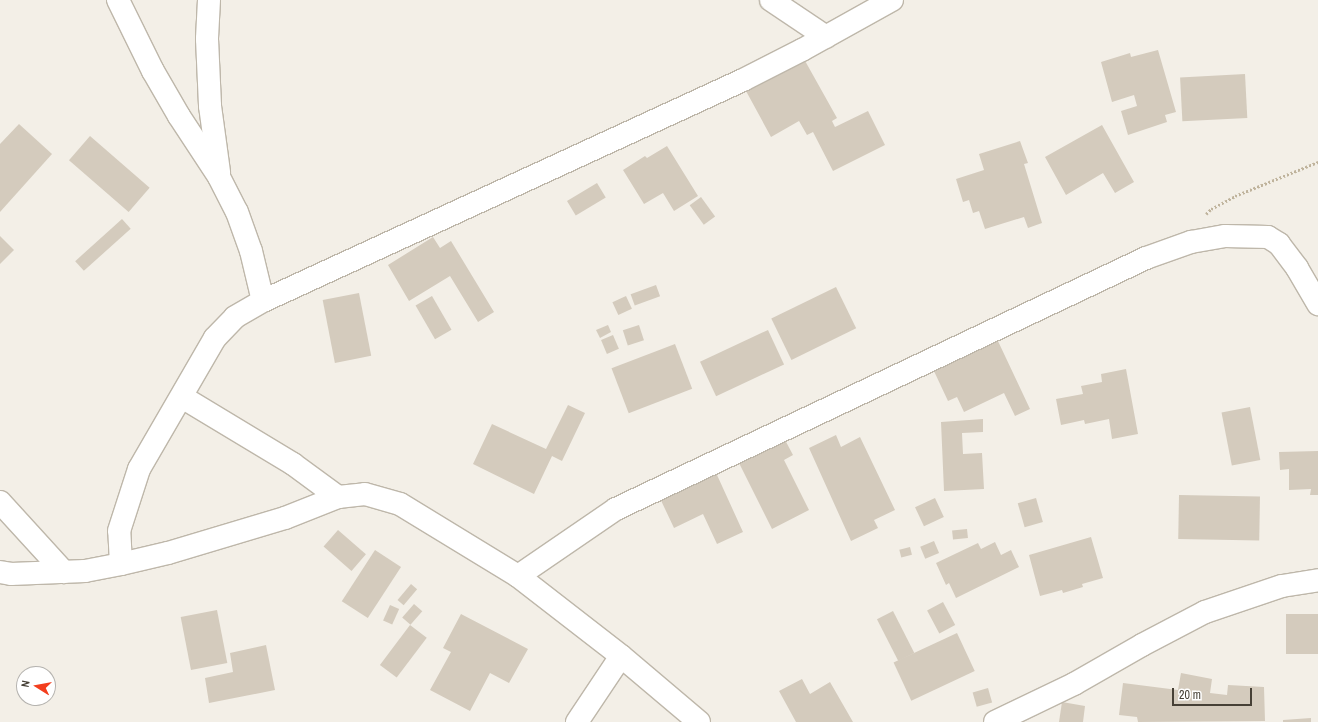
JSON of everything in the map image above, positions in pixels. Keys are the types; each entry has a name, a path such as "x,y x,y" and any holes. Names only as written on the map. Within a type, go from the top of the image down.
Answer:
{"street":[{"path":"118,0 157,78 179,116 219,177 237,212 251,251 263,301"},
{"path":"209,0 207,39 210,106 219,177"},
{"path":"770,0 826,37"},
{"path":"121,564 119,531 139,469 215,338 236,317 263,301 743,80 826,37 892,0"},
{"path":"518,576 616,509 1146,258 1192,242 1225,236 1268,237 1279,244 1288,256 1318,304"},
{"path":"182,397 293,464 338,497"},
{"path":"0,572 11,574 85,571 121,564 168,553 285,518 338,497 365,494 400,504 518,576 621,656 699,722"},
{"path":"0,502 64,572"},
{"path":"995,722 1074,684 1142,645 1205,612 1282,586 1318,580"},
{"path":"577,722 621,656"}],"path":[{"path":"1192,242 1203,217 1211,209 1235,196 1318,162"}],"building":[{"path":"1158,50 1176,112 1165,115 1167,122 1128,135 1121,111 1137,106 1134,95 1112,102 1101,62 1130,53 1131,57"},
{"path":"804,59 837,118 832,121 835,127 868,111 885,145 833,171 813,132 807,135 799,121 771,137 746,91"},
{"path":"1245,74 1247,118 1182,121 1180,77"},
{"path":"19,124 52,154 0,212 0,144"},
{"path":"1102,125 1134,182 1115,193 1103,173 1066,195 1045,157"},
{"path":"90,136 150,188 129,212 69,160"},
{"path":"1020,141 1028,163 1024,164 1042,223 1028,228 1024,217 985,229 979,211 973,213 969,200 963,202 956,179 984,170 979,154"},
{"path":"667,146 698,196 674,211 663,193 644,204 623,170 645,156 647,158"},
{"path":"597,183 606,198 576,216 567,201"},
{"path":"701,197 715,216 704,225 690,205"},
{"path":"122,219 131,229 84,271 75,261"},
{"path":"0,236 14,250 0,264"},
{"path":"433,237 440,248 451,241 494,312 478,322 450,276 409,301 388,265"},
{"path":"656,285 660,296 635,306 631,294"},
{"path":"836,287 856,328 791,360 771,319"},
{"path":"359,293 371,356 335,363 323,300"},
{"path":"432,296 452,330 435,339 416,306"},
{"path":"626,296 632,309 618,315 612,302"},
{"path":"608,325 611,332 600,338 596,330"},
{"path":"639,325 644,340 628,345 623,330"},
{"path":"768,330 784,364 716,396 700,362"},
{"path":"613,335 619,349 607,354 601,340"},
{"path":"997,339 1030,409 1015,416 1004,393 964,412 957,397 948,401 933,369"},
{"path":"675,344 692,389 629,413 612,368"},
{"path":"1126,369 1138,434 1112,439 1109,419 1085,424 1084,420 1061,425 1056,399 1083,394 1081,386 1102,382 1101,374"},
{"path":"568,405 585,413 562,461 552,456 534,494 473,464 492,424 546,449"},
{"path":"1250,407 1260,460 1232,466 1222,413"},
{"path":"983,419 983,432 962,433 963,454 982,453 984,489 944,491 941,422"},
{"path":"836,435 841,447 860,437 895,510 874,520 878,528 851,541 809,448"},
{"path":"784,438 793,455 784,460 809,510 772,529 735,455"},
{"path":"1318,451 1318,495 1310,495 1311,489 1289,490 1289,469 1280,470 1279,452"},
{"path":"712,464 743,532 717,544 703,514 674,528 657,492"},
{"path":"1179,495 1260,496 1259,540 1178,539"},
{"path":"935,498 944,517 924,526 915,507"},
{"path":"1036,498 1043,522 1025,527 1018,503"},
{"path":"967,529 968,538 953,540 952,531"},
{"path":"338,530 366,554 351,571 324,547"},
{"path":"1091,537 1103,578 1082,584 1083,587 1063,593 1062,590 1040,596 1029,555"},
{"path":"934,541 939,553 925,559 920,547"},
{"path":"995,542 1001,555 1011,550 1019,567 956,598 949,583 946,585 936,563 978,543 981,549"},
{"path":"910,547 912,555 901,557 899,550"},
{"path":"375,550 401,567 368,618 342,601"},
{"path":"411,584 417,589 404,605 398,600"},
{"path":"943,602 955,625 939,633 927,610"},
{"path":"414,604 422,611 410,625 402,618"},
{"path":"390,605 399,609 392,625 383,621"},
{"path":"217,610 227,663 191,670 181,617"},
{"path":"893,611 914,653 898,661 877,619"},
{"path":"461,614 528,649 509,683 490,673 470,711 430,690 451,652 443,648"},
{"path":"1286,614 1318,614 1318,654 1286,654"},
{"path":"410,625 427,638 397,678 380,665"},
{"path":"957,633 975,671 911,701 894,663"},
{"path":"266,645 275,690 209,703 205,678 233,672 230,653"},
{"path":"1181,673 1212,679 1210,693 1227,695 1228,685 1264,687 1265,721 1138,722 1137,717 1119,715 1123,683 1178,690"},
{"path":"802,679 810,694 830,682 853,722 796,722 779,691"},
{"path":"988,688 992,702 977,707 973,692"},
{"path":"1062,702 1085,706 1083,722 1059,722"},
{"path":"1311,718 1311,722 1283,722 1283,720"}]}
